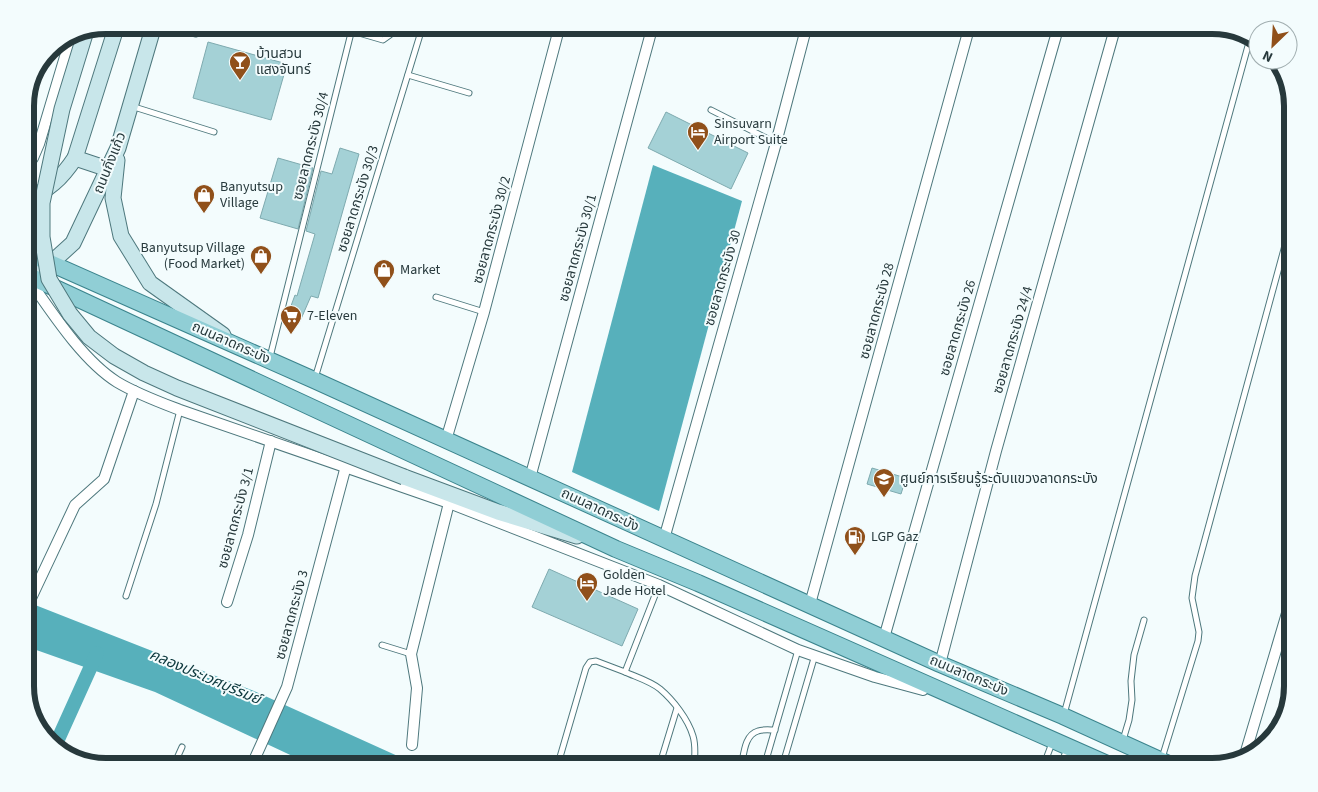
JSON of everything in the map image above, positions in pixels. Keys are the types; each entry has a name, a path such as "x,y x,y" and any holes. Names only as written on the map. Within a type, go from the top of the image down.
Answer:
{"main road":[{"path":"34,196 46,191 64,174 75,158 114,34"},
{"name":"ถนนกิ่งแก้ว","path":"51,264 73,243 118,148 151,34"},
{"path":"84,37 62,109 42,203 42,237 49,279 70,314 89,337 114,356 144,373 177,388 498,512 616,549"},
{"path":"118,148 113,198 121,236 150,283 240,347"},
{"path":"75,158 108,170"},
{"name":"ถนนลาดกระบัง","path":"34,256 314,380 940,664 1063,716 1155,758"},
{"path":"34,269 51,264"},
{"name":"ถนนลาดกระบัง","path":"34,276 616,549 698,582 1094,758"},
{"path":"1026,727 1034,704"}],"street":[{"name":"ซอยลาดกระบัง 30/2","path":"446,440 484,312 558,34"},
{"name":"ซอยลาดกระบัง 30/1","path":"530,478 651,34"},
{"name":"ซอยลาดกระบัง 30","path":"664,539 776,144 805,34"},
{"name":"ซอยลาดกระบัง 28","path":"810,604 968,34"},
{"name":"ซอยลาดกระบัง 26","path":"884,638 1056,34"},
{"name":"ซอยลาดกระบัง 24/4","path":"940,664 996,451 1113,34"},
{"path":"34,156 69,44"},
{"path":"34,285 72,340 116,381 134,391 180,410 449,502 659,585 798,650 875,676 973,703"},
{"path":"34,592 75,504 104,479 134,391"},
{"name":"ซอยลาดกระบัง 3/1","path":"226,602 248,535 271,441"},
{"name":"ซอยลาดกระบัง 3","path":"255,758 287,687 346,466"},
{"path":"412,745 416,688 412,654 449,502"},
{"path":"1246,750 1284,623"}],"lane":[{"name":"ซอยลาดกระบัง 30/4","path":"269,360 350,34"},
{"path":"368,34 383,40 390,34"},
{"name":"ซอยลาดกระบัง 30/3","path":"314,380 419,34"},
{"path":"1063,716 1248,47"},
{"path":"408,75 469,93"},
{"path":"130,106 214,132"},
{"path":"711,110 776,144"},
{"path":"1169,758 1198,641 1199,632 1192,598 1195,576 1284,249"},
{"path":"436,297 484,312"},
{"path":"126,596 156,504 180,410"},
{"path":"625,672 659,585"},
{"path":"1122,743 1129,720 1132,700 1131,681 1134,655 1144,620"},
{"path":"382,645 412,654"},
{"path":"767,758 798,650"},
{"path":"785,758 815,655"},
{"path":"560,758 586,668 590,662 596,661 659,688 676,708 694,736 695,758"},
{"path":"662,758 676,708"},
{"path":"744,758 751,735 759,731 775,730"},
{"path":"1049,758 1060,743"},
{"path":"1060,743 1060,758"},
{"path":"178,758 182,747"}],"water":[{"path":"653,165 742,201 659,511 572,472"},
{"name":"คลองประเวศบุรีรมย์","path":"34,605 254,691 402,758 297,758 155,692 34,649"}],"building":[{"name":"บ้านสวน แสงจันทร์","path":"208,42 287,64 271,120 193,98"},
{"name":"Sinsuvarn Airport Suite","path":"666,112 748,153 731,189 648,148"},
{"path":"340,148 359,154 318,298 311,296 301,319 288,314 295,295 297,296 315,234 306,231 321,171 332,174"},
{"path":"278,158 313,168 298,229 260,218"},
{"path":"872,468 906,478 901,494 867,484"},
{"path":"549,569 638,609 622,646 532,607"}],"waterway":[{"path":"58,740 97,653"}],"place":[{"name":"บ้านสวน แสงจันทร์","path":"240,81"},
{"name":"Sinsuvarn Airport Suite","path":"698,151"},
{"name":"Banyutsup Village","path":"204,214"},
{"name":"Banyutsup Village (Food Market)","path":"261,275"},
{"name":"Market","path":"384,289"},
{"name":"7-Eleven","path":"291,335"},
{"name":"ศูนย์การเรียนรู้ระดับแขวงลาดกระบัง","path":"884,498"},
{"name":"LGP Gaz","path":"855,556"},
{"name":"Golden Jade Hotel","path":"587,602"}]}
